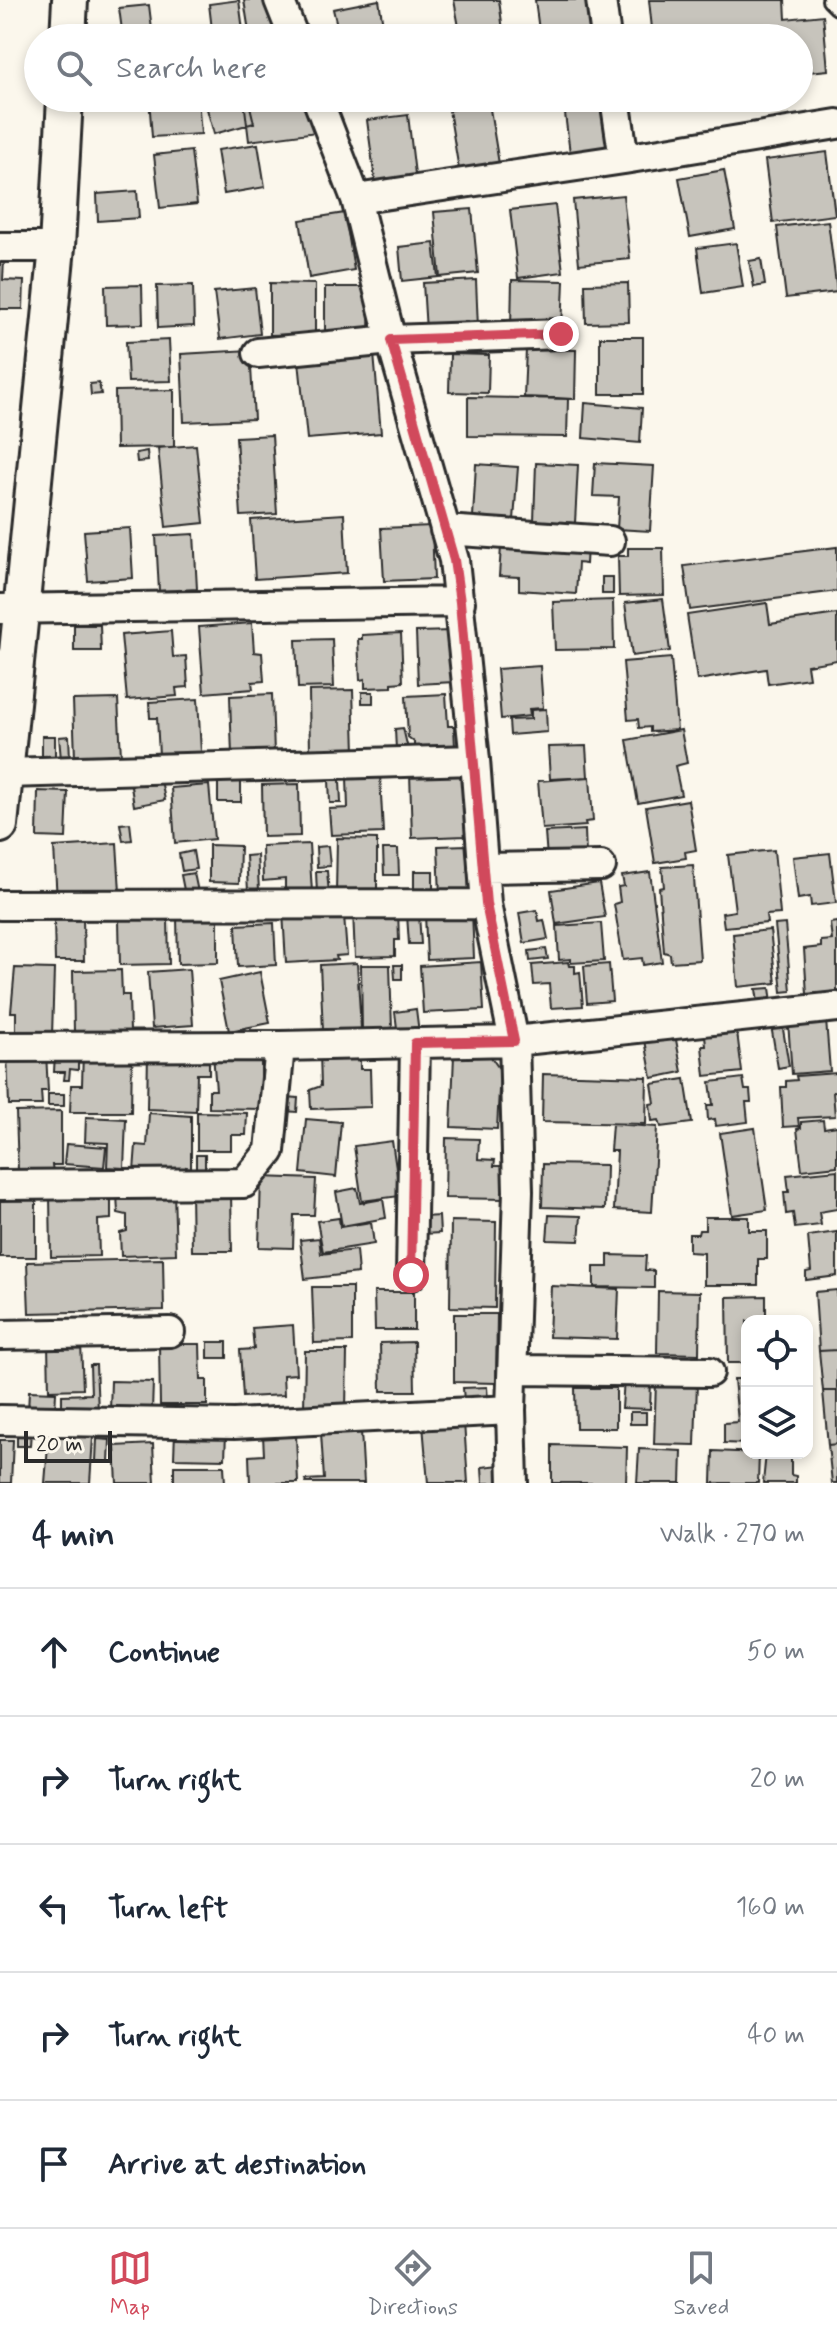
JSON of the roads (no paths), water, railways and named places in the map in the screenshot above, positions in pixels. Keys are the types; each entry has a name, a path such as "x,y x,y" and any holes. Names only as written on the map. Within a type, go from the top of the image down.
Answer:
{"street":[{"path":"69,24 70,0"},
{"path":"279,0 288,24"},
{"path":"601,0 604,24"},
{"path":"0,825 6,773 11,609 57,247 64,112"},
{"path":"322,112 356,199 391,340 454,560 460,602 486,904 514,1041 518,1191 511,1410 513,1483"},
{"path":"617,112 624,159"},
{"path":"356,199 837,124"},
{"path":"0,247 57,247"},
{"path":"258,353 391,340 561,334"},
{"path":"445,530 610,541"},
{"path":"11,609 460,602"},
{"path":"6,773 475,760"},
{"path":"483,868 601,866"},
{"path":"0,905 486,904"},
{"path":"0,1047 514,1041 837,1007"},
{"path":"411,1275 415,1043"},
{"path":"0,1185 244,1183 270,1151 280,1046"},
{"path":"0,1335 170,1332"},
{"path":"514,1370 709,1372"},
{"path":"0,1420 234,1424 511,1410"}],"lane":[{"path":"830,0 837,7"}]}
